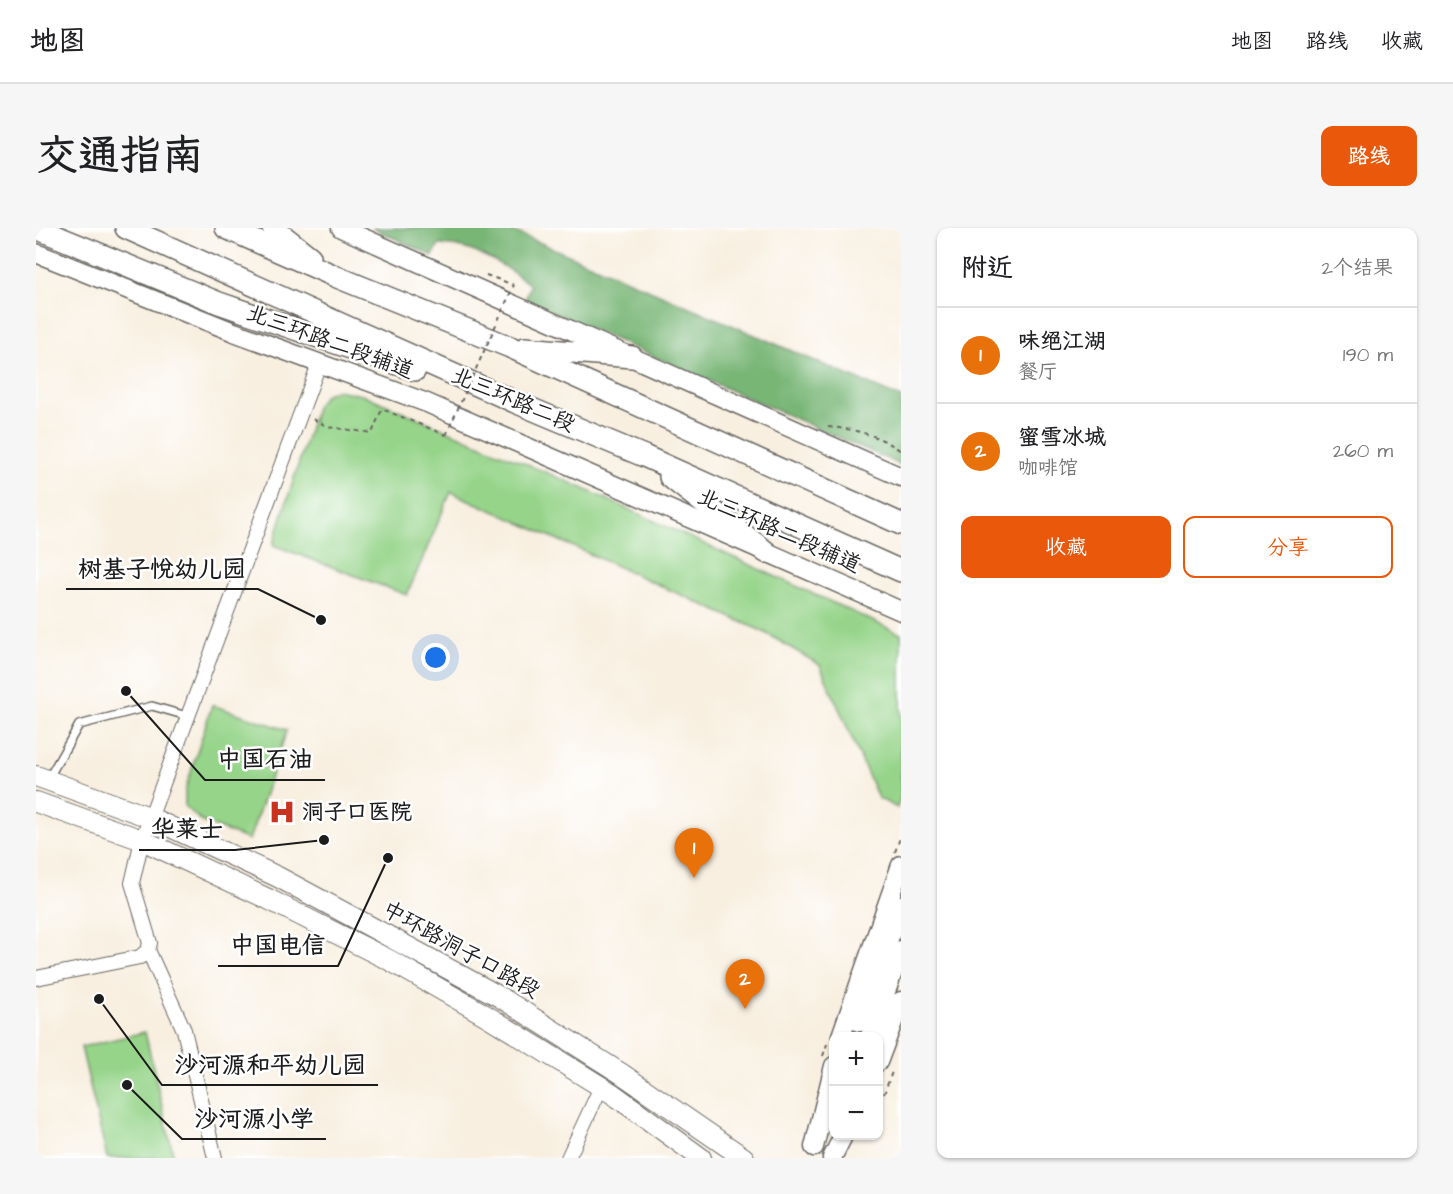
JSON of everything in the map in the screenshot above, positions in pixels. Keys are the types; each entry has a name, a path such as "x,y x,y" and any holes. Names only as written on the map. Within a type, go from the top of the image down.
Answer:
{"highway":[{"path":"36,228 219,303 515,402"},
{"name":"北三环路二段","path":"126,228 901,571"},
{"name":"北三环路二段","path":"226,228 337,278 510,347 901,524"},
{"path":"273,228 337,278"},
{"path":"510,347 633,357"},
{"path":"644,456 766,552"}],"main road":[{"path":"341,228 901,477"},
{"name":"北三环路二段辅道","path":"36,253 319,364 427,403 901,611"},
{"name":"中环路洞子口路段","path":"42,778 149,817 278,877 500,997 622,1074 744,1158"},
{"name":"中环路洞子口路段","path":"36,802 142,840 268,899 391,961 487,1016 602,1087 701,1158"},
{"path":"842,1032 901,865"},
{"path":"855,1032 901,905"},
{"path":"871,1032 901,950"},
{"path":"886,1064 901,1001"},
{"path":"812,1152 829,1086"},
{"path":"812,1152 829,1106"},
{"path":"832,1158 839,1140"}],"street":[{"path":"36,978 140,957 148,950 150,943 132,883 142,840 319,364"},
{"path":"148,950 184,1030 215,1158"},
{"path":"568,1158 602,1087"}],"lane":[{"path":"42,778 79,725 152,706 187,716"}],"path":[{"path":"312,419 328,427 372,433 382,409 446,435 514,285"},
{"path":"828,427 856,430 893,445 901,451"},
{"path":"884,1094 886,1064"}],"green space":[{"path":"372,228 506,228 901,398 901,465 525,300 530,285 510,270 476,252 439,245 433,256"},
{"path":"337,390 366,396 569,482 901,634 901,795 897,808 878,798 820,665 764,632 451,492 407,595 273,545 317,405 326,394"},
{"path":"212,705 287,730 249,840 203,822 185,807 185,791"},
{"path":"145,1032 174,1158 107,1158 81,1047"}],"place":[{"name":"树基子悦幼儿园","path":"321,620"},
{"name":"中国石油","path":"126,691"},
{"name":"洞子口医院","path":"282,812"},
{"name":"华莱士","path":"324,840"},
{"name":"中国电信","path":"388,858"},
{"name":"味绝江湖","path":"694,878"},
{"name":"沙河源和平幼儿园","path":"99,999"},
{"name":"蜜雪冰城","path":"745,1009"},
{"name":"沙河源小学","path":"127,1085"}]}
